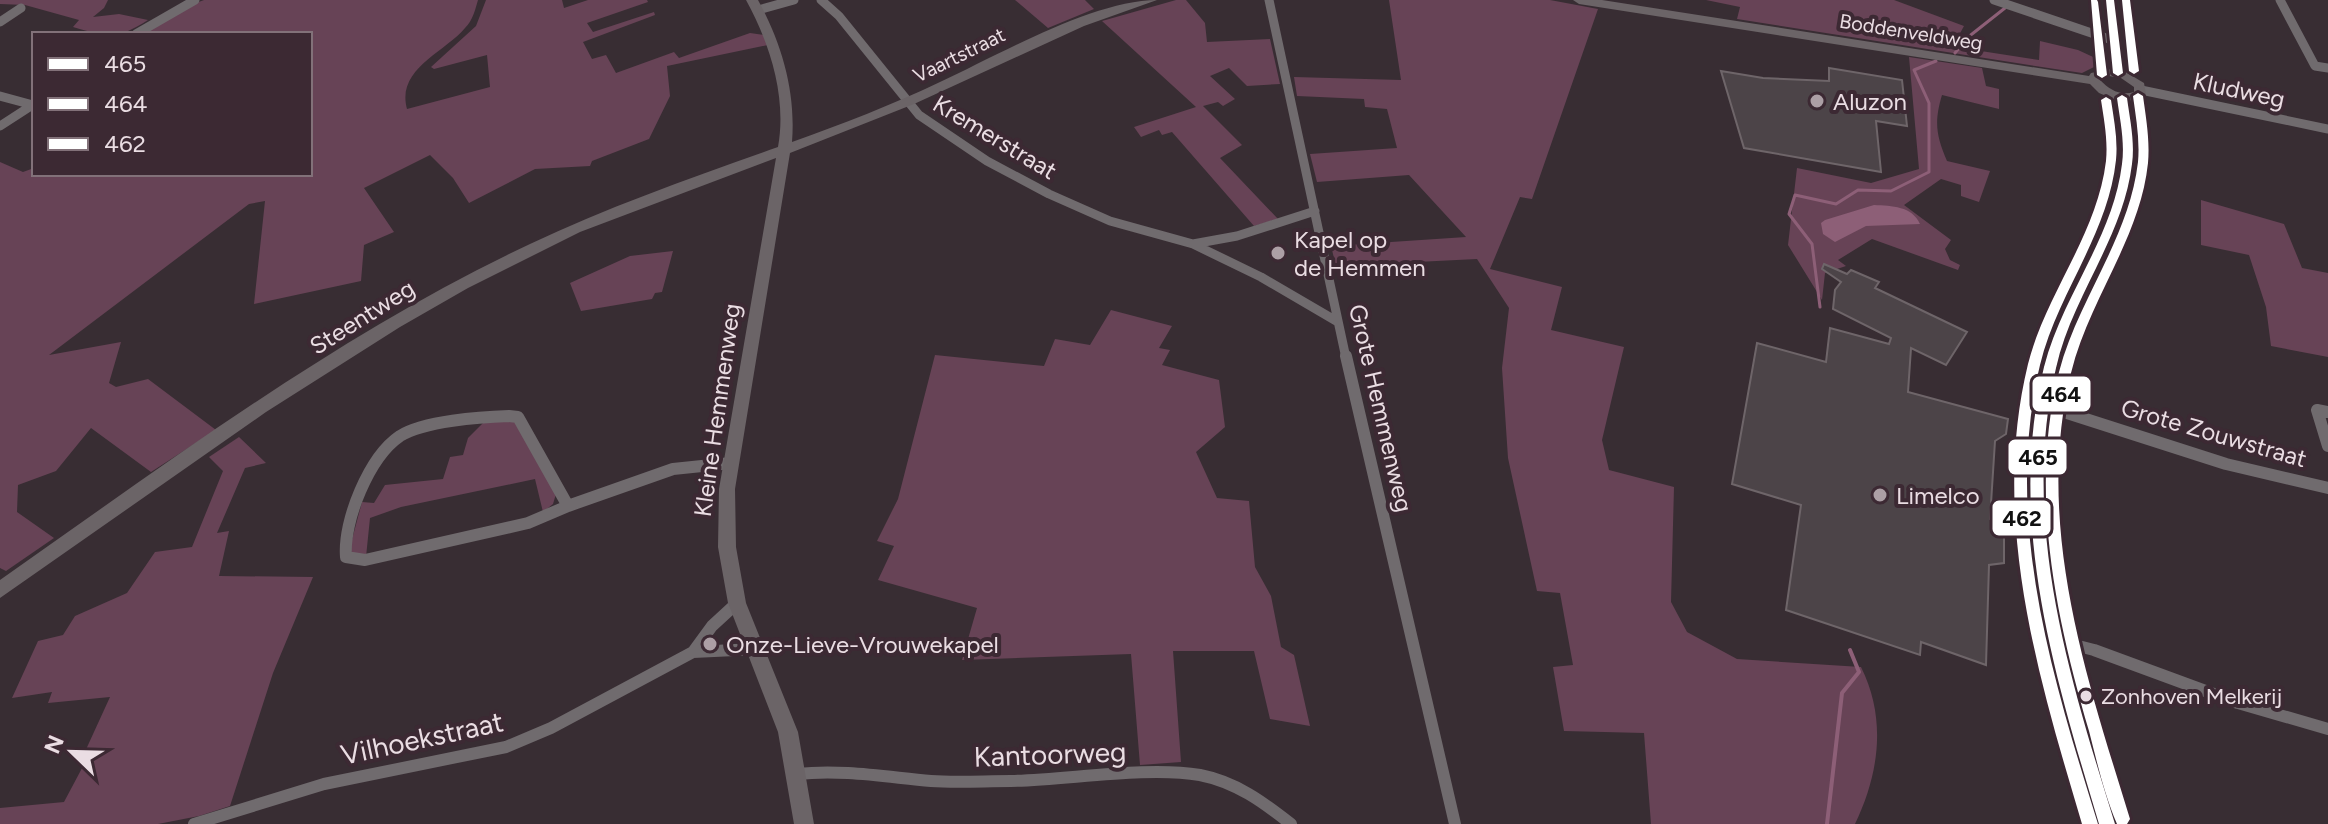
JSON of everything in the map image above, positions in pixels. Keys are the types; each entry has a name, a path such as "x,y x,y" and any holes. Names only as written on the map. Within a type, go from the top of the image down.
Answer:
{"street":[{"path":"139,32 195,0"},
{"path":"755,5 794,0"},
{"name":"Kremerstraat","path":"821,0 839,16 919,115 1012,176 1110,221 1193,244 1261,277 1312,310 1338,322"},
{"name":"Grote Hemmenweg","path":"1269,0 1338,322 1455,824"},
{"name":"Boddenveldweg","path":"1579,0 2094,81"},
{"path":"1994,0 2115,41"},
{"path":"2110,0 2118,73"},
{"path":"2280,0 2315,66 2328,68"},
{"name":"Vaartstraat","path":"784,148 907,103 1077,22 1143,1"},
{"name":"Kleine Hemmenweg","path":"755,5 775,47 787,101 784,148 731,463 725,520 737,603 788,732 804,824"},
{"path":"0,22 21,8"},
{"path":"2100,73 2118,73 2131,78 2141,90 2136,97 2122,98 2103,91 2094,81 2100,73"},
{"name":"Kludweg","path":"2141,90 2328,129"},
{"path":"0,96 32,105"},
{"path":"2107,824 2055,640 2038,541 2035,489 2042,405 2060,333 2120,202 2128,149 2122,98"},
{"path":"0,126 32,106"},
{"name":"Steentweg","path":"0,590 301,383 431,302 535,247 784,148"},
{"name":"Kremerstraat","path":"1193,244 1237,236 1315,211"},
{"name":"Grote Zouwstraat","path":"2042,405 2226,464 2328,488"},
{"name":"Grote Zouwstraat","path":"2328,412 2317,410 2328,446"},
{"path":"568,506 518,417 499,414 410,433 389,447 352,509 346,557 365,560 528,523 673,469 731,463"},
{"name":"Vilhoekstraat","path":"693,652 712,626 737,603"},
{"path":"2055,640 2094,650 2238,703 2328,729"},
{"name":"Vilhoekstraat","path":"194,824 324,784 506,747 551,728 693,652 756,649"},
{"name":"Kantoorweg","path":"797,774 830,770 935,781 1014,781 1170,773 1199,775 1223,781 1257,797 1291,824"}],"shaded area":[{"path":"0,0 108,0 93,17 119,14 148,20 125,32 95,32 73,27 79,20 25,5 0,4"},
{"path":"204,0 478,0 468,25 415,72 405,95 407,109 490,87 487,55 434,69 431,67 476,26 486,0 562,0 564,8 588,0 647,0 587,23 593,32 654,12 655,15 583,42 592,59 606,55 616,73 674,52 679,58 750,33 764,35 768,45 667,66 670,96 649,139 592,161 590,166 535,169 469,203 453,178 430,155 364,188 394,232 364,245 361,281 254,304 265,201 249,204 49,355 121,342 109,383 116,387 148,379 216,430 151,472 91,428 56,471 18,485 17,512 54,538 6,571 0,568 0,162 23,172 32,169 32,176 312,176 312,32 145,32"},
{"path":"1015,0 1085,0 1094,9 1048,28"},
{"path":"1176,0 1186,0 1205,23 1207,42 1270,39 1280,84 1247,86 1229,68 1210,76 1235,99 1223,106 1218,102 1203,106 1242,145 1220,158 1278,219 1254,226 1172,132 1162,135 1159,130 1141,137 1134,127 1196,107 1102,21"},
{"path":"1389,0 1550,0 1598,9 1532,199 1520,197 1490,269 1562,287 1551,330 1624,347 1602,440 1609,470 1674,487 1671,602 1687,632 1737,659 1861,667 1874,706 1877,746 1870,786 1855,824 1651,824 1644,733 1564,731 1553,667 1573,665 1560,593 1537,591 1508,458 1502,368 1509,308 1477,259 1336,266 1331,246 1466,237 1409,175 1317,182 1310,154 1397,148 1387,109 1365,107 1364,99 1297,96 1294,77 1401,80"},
{"path":"1706,0 1894,0 1964,26 1958,37 1972,41 1968,49 2039,60 2040,41 2078,50 2104,62 2082,73 2055,69 1737,19 1740,7"},
{"path":"1909,57 1982,68 1986,86 1999,89 1999,109 1942,95 1938,113 1938,136 1947,161 1990,171 1979,202 1961,196 1961,185 1941,179 1904,205 1951,240 1945,249 1950,260 1960,265 1958,270 1872,239 1838,260 1846,266 1825,273 1822,300 1788,245 1797,168 1871,183 1919,169"},
{"path":"2201,200 2284,224 2302,268 2328,273 2328,357 2271,346 2266,307 2249,255 2201,245"},
{"path":"1874,205 1907,210 1920,224 1866,226 1835,242 1823,234 1821,223 1825,220"},
{"path":"673,251 662,292 655,293 652,299 581,311 570,283 630,256"},
{"path":"1111,310 1172,326 1159,348 1170,350 1162,365 1219,380 1225,427 1196,452 1217,498 1249,501 1255,567 1271,596 1281,647 1294,655 1310,726 1270,719 1254,651 1173,651 1181,762 1140,765 1131,654 962,660 977,608 878,580 894,546 877,541 898,499 935,355 1044,366 1055,339 1090,345"},
{"path":"514,421 556,494 553,504 543,512 535,479 401,507 370,518 366,557 352,554 350,547 362,502 374,503 385,485 443,479 450,457 463,455 468,438 484,422"},
{"path":"239,437 266,463 245,468 217,533 229,531 219,576 313,577 273,673 230,806 158,824 0,824 0,808 64,802 89,755 83,756 110,697 48,703 52,692 12,698 38,641 63,635 75,616 127,593 155,552 192,547 223,471 209,457"}],"building":[{"name":"Aluzon","path":"1829,68 1902,80 1907,126 1876,121 1881,172 1744,148 1721,71 1763,78 1829,81"},
{"name":"Limelco","path":"1824,264 1847,274 1851,270 1879,282 1875,288 1967,332 1946,365 1911,348 1908,392 2008,419 2006,434 1995,441 1990,519 2004,530 2004,563 1989,565 1986,665 1921,642 1920,655 1786,610 1801,505 1732,484 1757,343 1826,362 1830,328 1889,344 1891,338 1833,309 1835,290 1841,282 1822,269"}],"waterway":[{"path":"1955,53 1967,38 2005,8"},
{"path":"1820,307 1812,244 1789,214 1795,195 1836,204 1858,190 1891,191 1929,172 1929,103 1914,70 1936,61"},
{"path":"1827,824 1842,693 1859,672 1850,650"}],"transit line":[{"name":"465","path":"2110,0 2118,73"},
{"name":"462","path":"2126,0 2134,71"},
{"name":"464","path":"2094,2 2102,75"},
{"name":"464","path":"2122,819 2075,655 2063,599 2055,543 2052,487 2055,430 2065,373 2073,346 2120,243 2139,190 2143,146 2138,96"},
{"name":"465","path":"2107,824 2074,712 2047,598 2039,541 2036,484 2039,426 2050,367 2068,316 2104,242 2122,191 2127,164 2122,98"},
{"name":"462","path":"2090,824 2042,655 2030,598 2020,482 2023,424 2034,365 2052,313 2088,239 2106,188 2111,161 2106,100"}],"place":[{"name":"Aluzon","path":"1817,101"},
{"name":"Kapel op de Hemmen","path":"1278,253"},
{"name":"Limelco","path":"1880,495"},
{"name":"Onze-Lieve-Vrouwekapel","path":"710,644"},
{"name":"Zonhoven Melkerij","path":"2086,696"}]}
